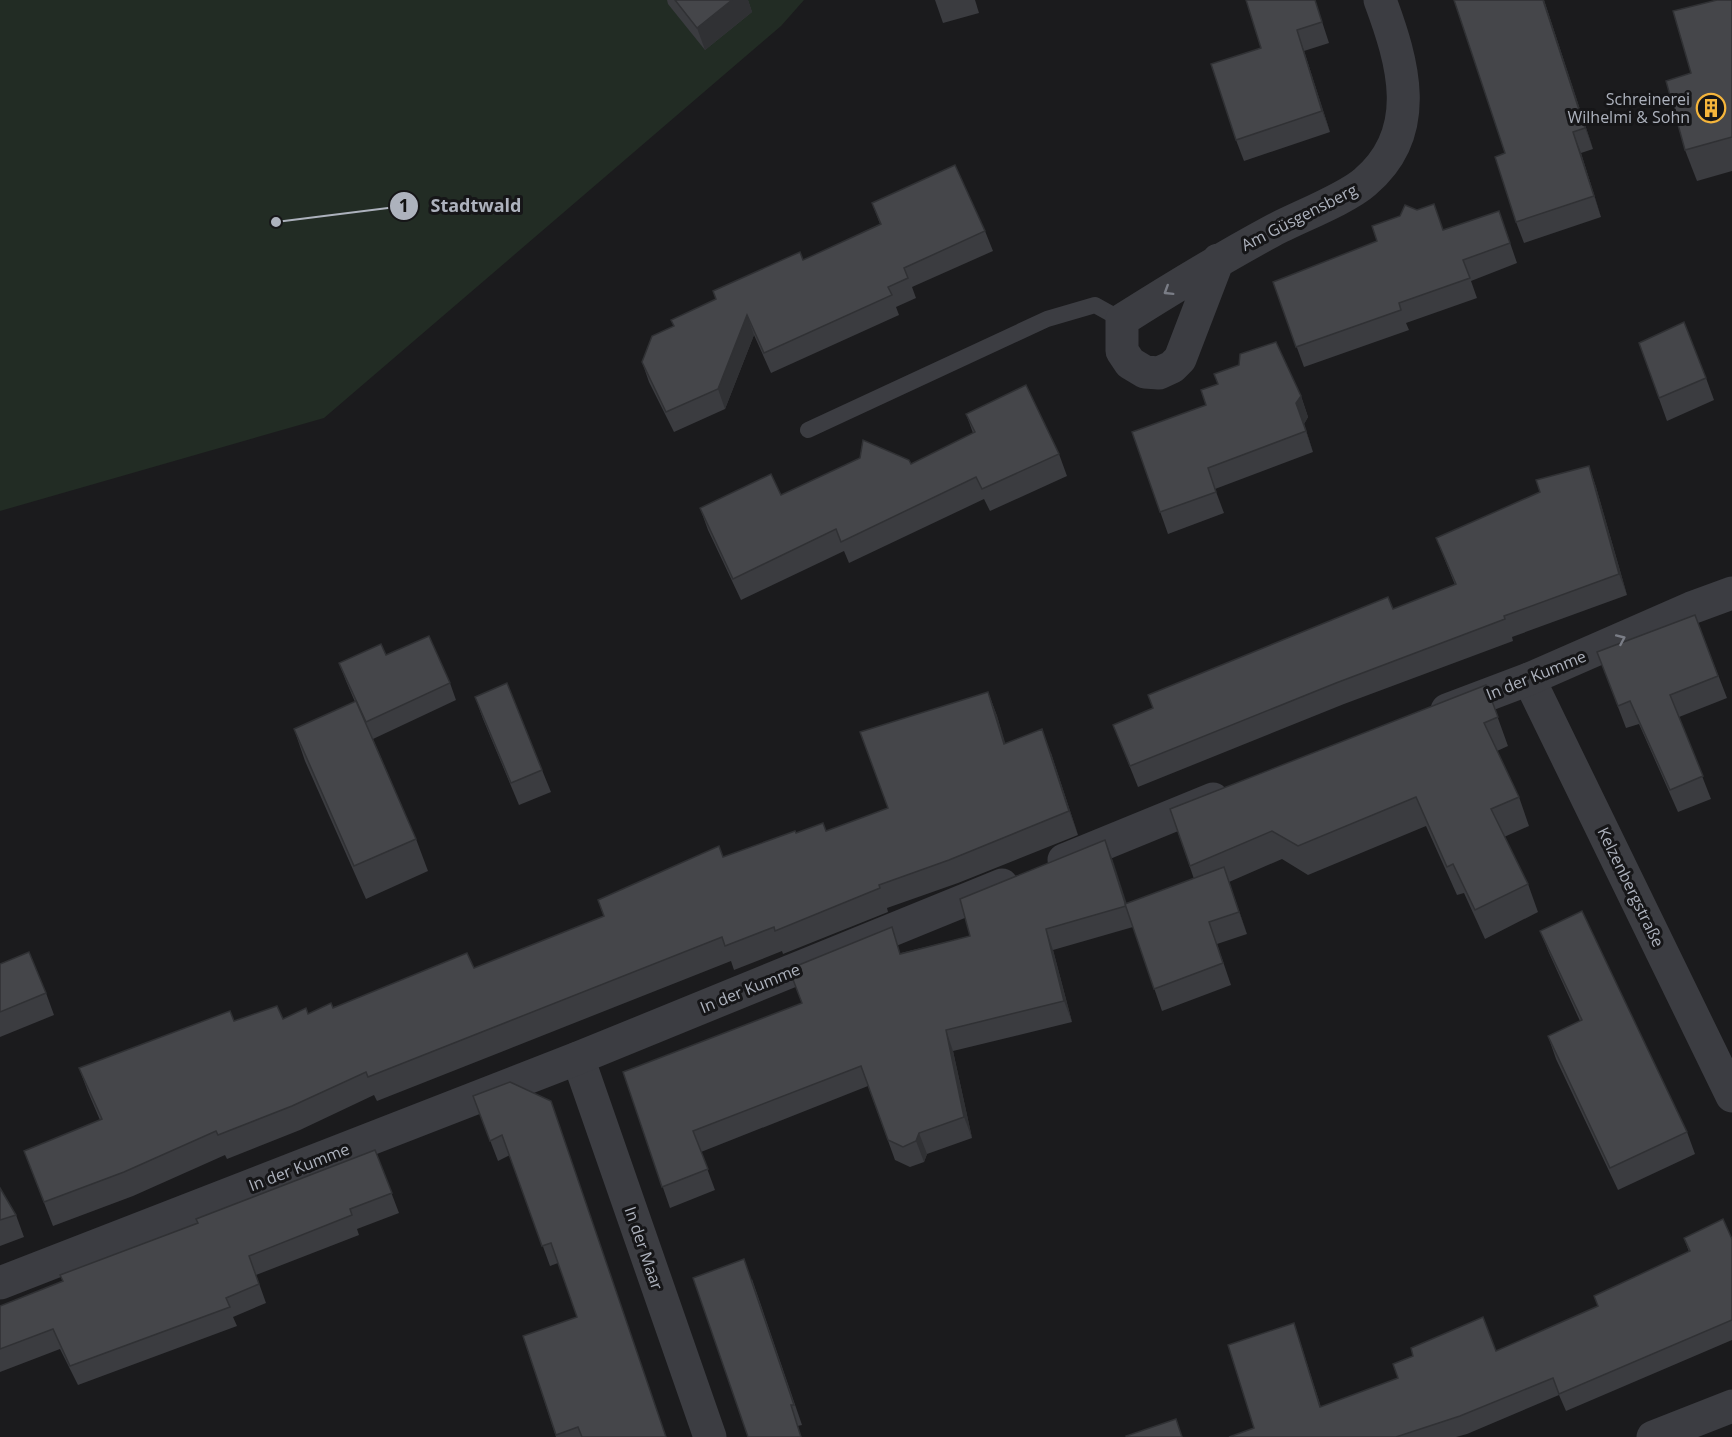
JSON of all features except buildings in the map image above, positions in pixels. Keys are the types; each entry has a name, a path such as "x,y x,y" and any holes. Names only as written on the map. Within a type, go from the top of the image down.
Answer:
{"street":[{"name":"Am Güsgensberg","path":"1122,320 1218,260 1364,183 1385,158 1402,115 1405,86 1399,55 1380,0"},
{"path":"1122,320 1122,351 1130,363 1145,372 1160,373 1172,367 1180,359 1218,260"},
{"name":"In der Kumme","path":"1419,721 1529,679 1691,608 1732,593"},
{"name":"Kelzenbergstraße","path":"1529,679 1732,1096"},
{"name":"In der Kumme","path":"0,1282 579,1058 1243,787"},
{"name":"In der Maar","path":"579,1058 710,1437"},
{"path":"1653,1437 1732,1406"}],"lane":[{"path":"808,430 1047,319 1095,305 1122,320"}],"shaded area":[{"path":"0,0 804,0 781,26 324,418 0,511"}],"place":[{"name":"Schreinerei Wilhelmi & Sohn","path":"1711,108"},
{"name":"Stadtwald","path":"276,222"}]}
